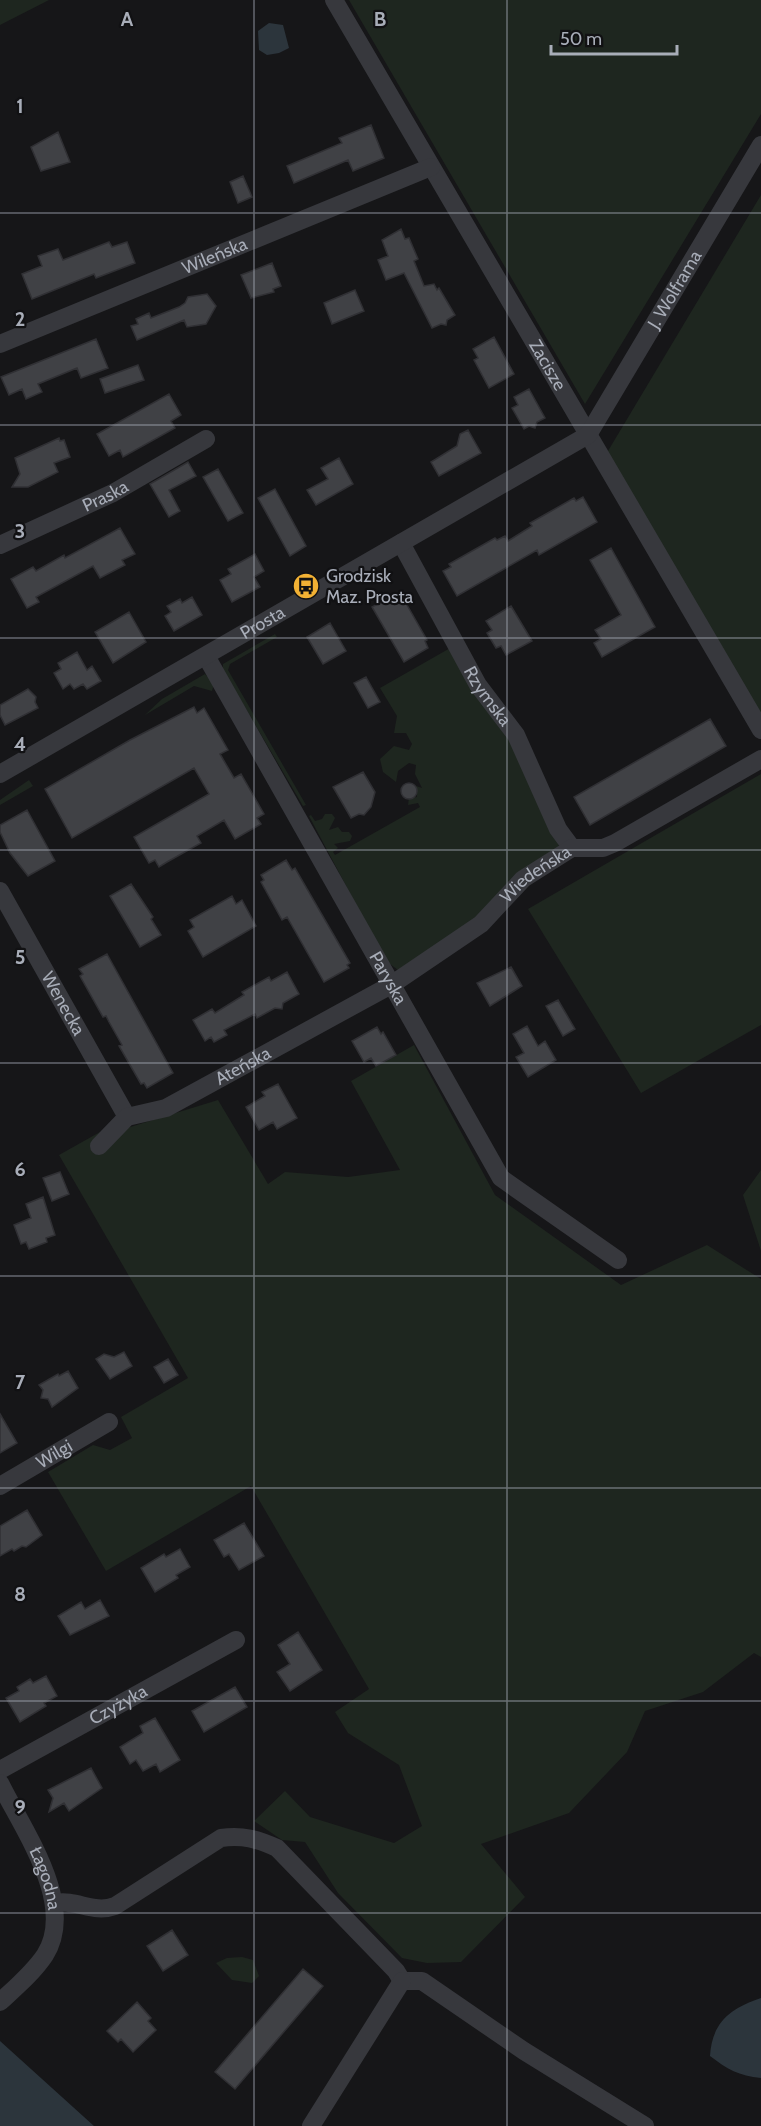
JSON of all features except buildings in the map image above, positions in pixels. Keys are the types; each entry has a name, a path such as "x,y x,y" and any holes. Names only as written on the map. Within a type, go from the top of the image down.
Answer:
{"street":[{"name":"Zacisze","path":"334,0 761,730"},
{"name":"J. Wolframa","path":"588,435 761,146"},
{"name":"Wileńska","path":"0,344 431,167"},
{"name":"Prosta","path":"0,774 588,435"},
{"name":"Praska","path":"0,545 112,493 206,439"},
{"name":"Rzymska","path":"402,543 478,685 516,735 558,830 572,848"},
{"name":"Paryska","path":"206,656 501,1178 618,1260"},
{"name":"Wiedeńska","path":"391,985 481,924 523,879 572,848 586,850 615,843 761,759"},
{"name":"Wenecka","path":"0,891 127,1117"},
{"name":"Ateńska","path":"127,1117 166,1108 391,985"},
{"path":"99,1146 127,1117"},
{"name":"Wilgi","path":"0,1486 110,1422"},
{"name":"Czyżyka","path":"0,1770 236,1640"},
{"name":"Łagodna","path":"0,1783 52,1887 56,1920 46,1953 0,2002"},
{"path":"55,1902 68,1900 104,1910 115,1906 221,1838 239,1835 258,1839 277,1848 396,1971 402,1981"},
{"name":"Łagodna","path":"0,1990 28,1974"},
{"path":"311,2126 402,1981"},
{"path":"402,1981 422,1981 524,2051 645,2126"}],"shaded area":[{"path":"0,0 49,0 0,25"},
{"path":"349,0 761,0 761,114 585,404"},
{"path":"269,23 283,25 289,48 267,55 259,50 258,31"},
{"path":"761,195 761,718 605,456"},
{"path":"275,634 277,637 230,664 228,670 306,805 303,806 223,670 223,664"},
{"path":"452,647 503,723 559,845 558,850 495,906 398,970 386,961 309,816 311,815 315,821 322,819 325,814 332,814 335,818 329,830 338,827 342,832 349,832 352,836 350,841 334,844 338,848 333,852 335,855 420,807 418,803 408,805 409,798 417,797 416,786 422,788 415,774 416,765 409,763 398,771 396,782 383,772 380,759 394,746 409,750 412,744 406,733 394,733 397,716 380,688"},
{"path":"205,674 214,684 212,691 194,686 145,715 162,699"},
{"path":"761,774 761,1025 641,1093 528,909"},
{"path":"29,780 33,786 0,805 0,800"},
{"path":"414,1045 495,1195 621,1285 707,1245 761,1279 761,1657 754,1653 703,1692 645,1711 627,1752 569,1813 481,1844 525,1897 461,1962 427,1963 402,1958 338,1893 305,1842 282,1840 254,1821 285,1791 310,1817 394,1843 422,1826 399,1765 348,1733 335,1712 369,1689 251,1486 106,1571 48,1472 93,1445 110,1450 132,1438 121,1417 188,1378 59,1155 100,1132 127,1128 218,1100 268,1184 285,1172 348,1177 400,1170 351,1081"},
{"path":"761,1170 761,1251 743,1195"},
{"path":"242,1957 253,1960 259,1976 252,1983 232,1980 216,1963 227,1958"},
{"path":"761,1998 761,2078 746,2076 734,2071 710,2056 715,2034 725,2018 741,2006"},
{"path":"0,2041 94,2126 0,2126"}],"place":[{"name":"Grodzisk Maz. Prosta","path":"306,586"}]}
